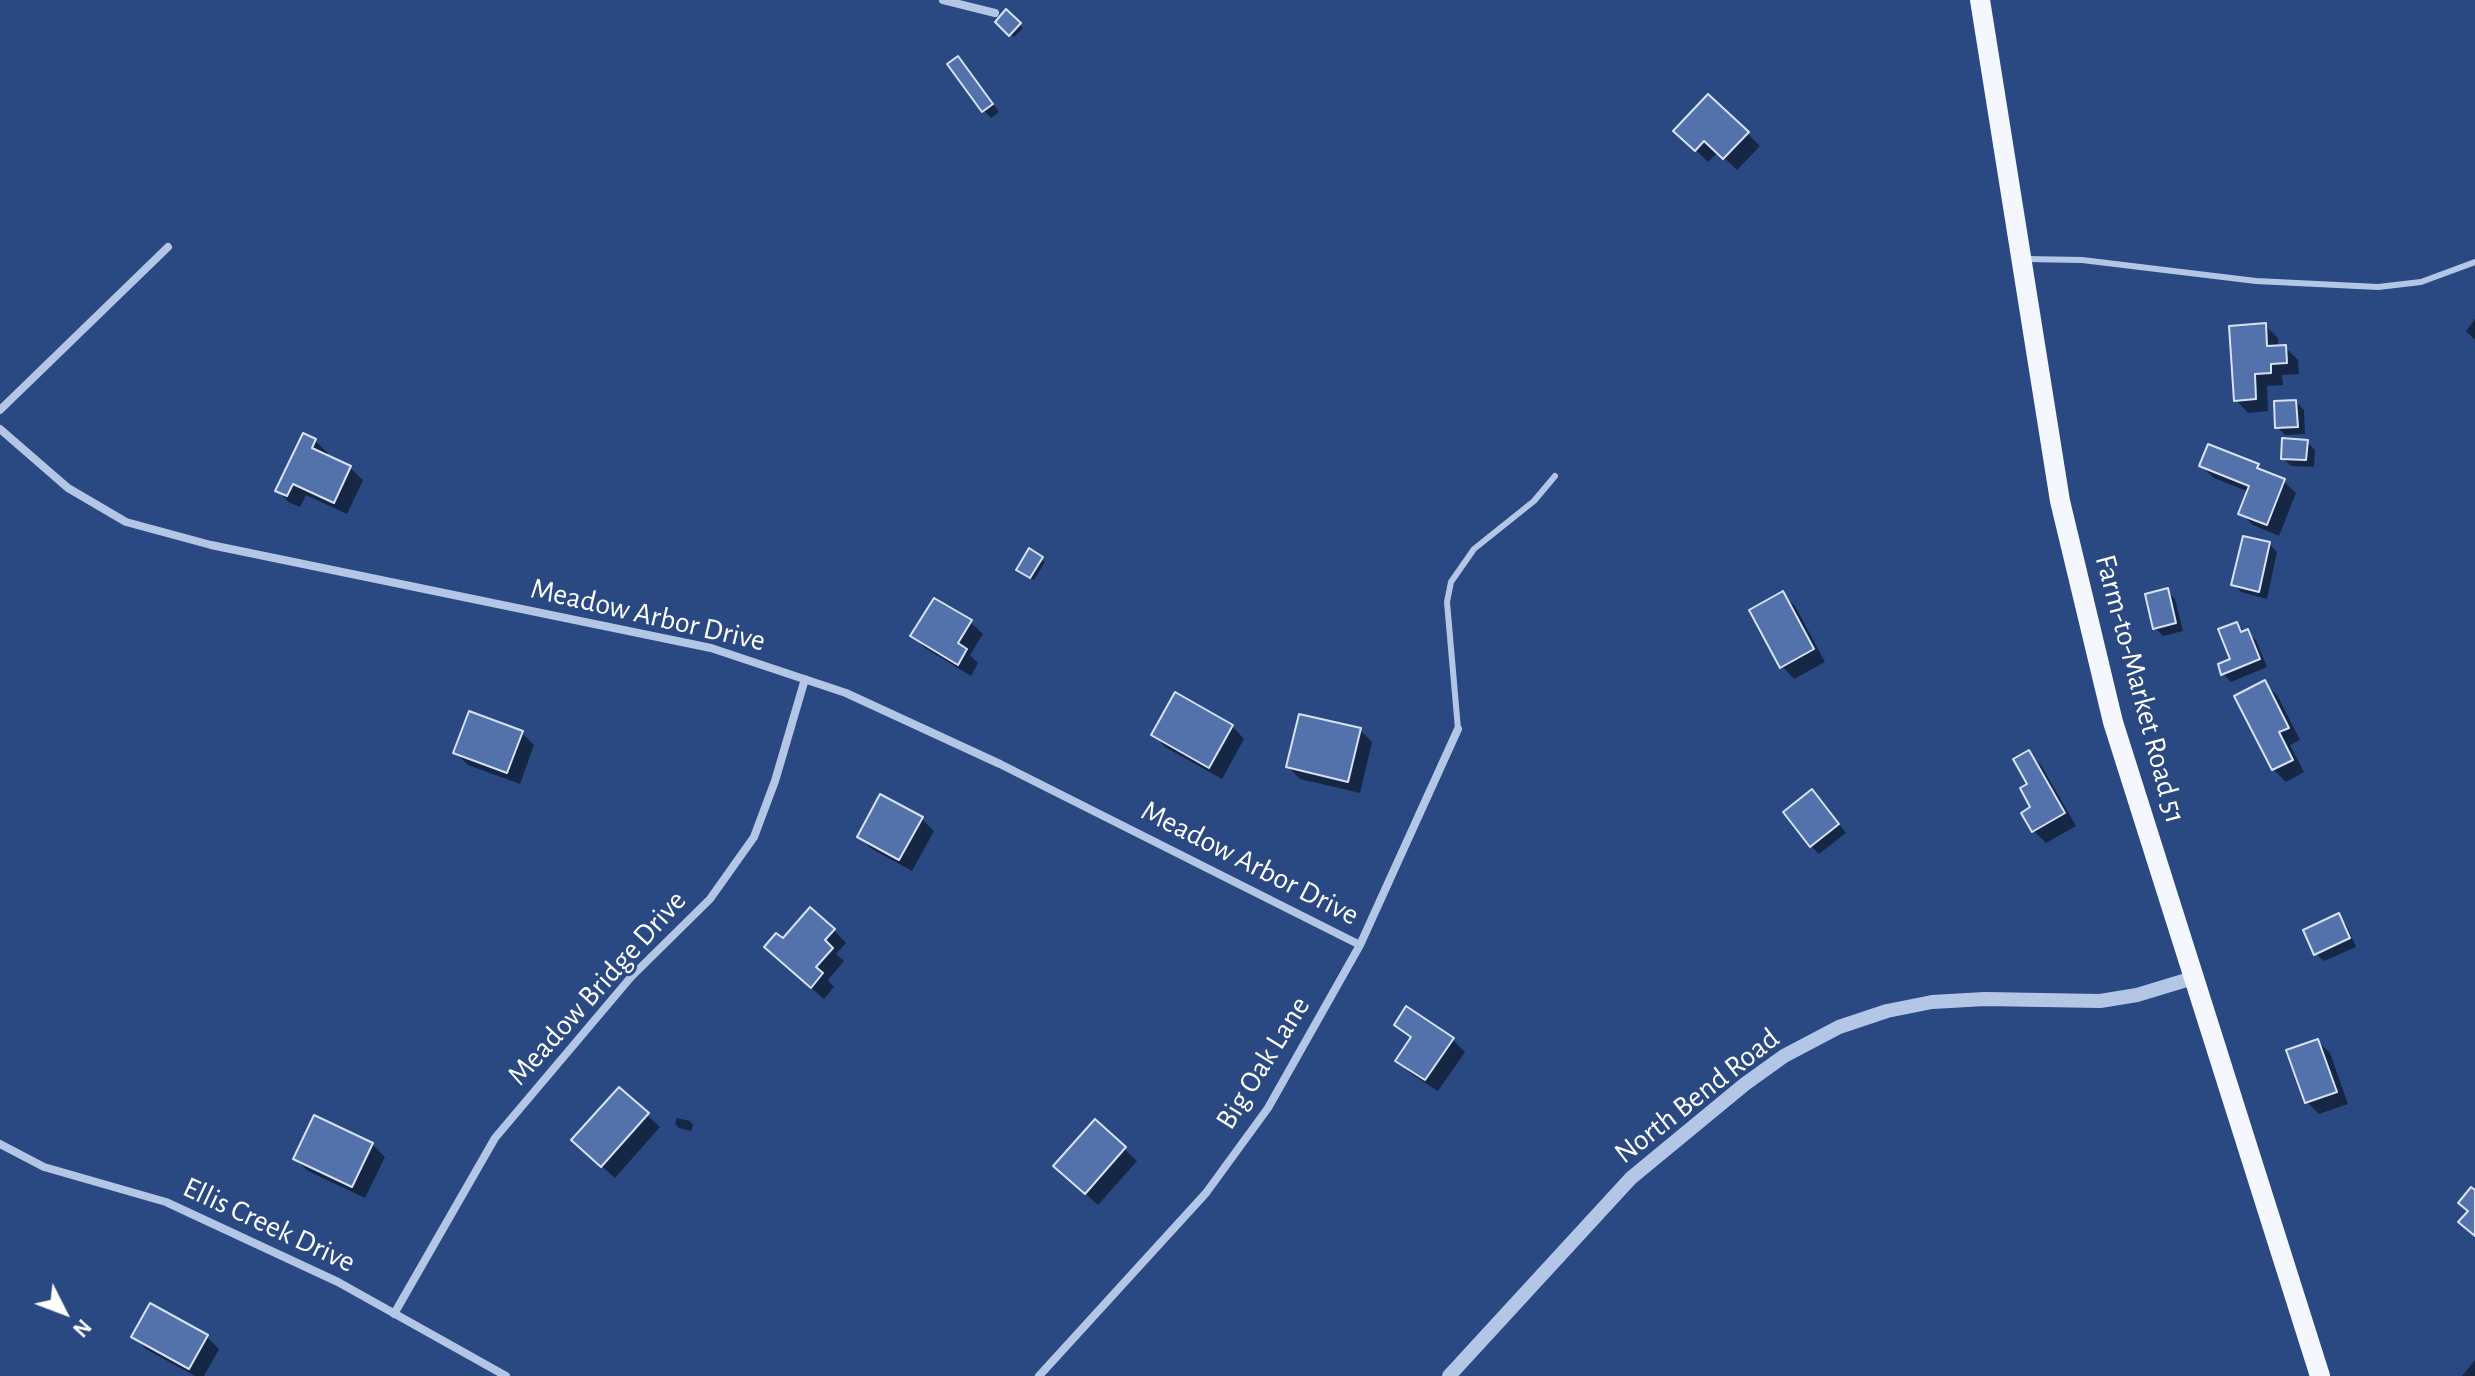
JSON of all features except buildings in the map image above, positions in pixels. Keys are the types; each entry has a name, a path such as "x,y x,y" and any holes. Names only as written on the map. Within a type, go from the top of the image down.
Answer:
{"main road":[{"name":"Farm-to-Market Road 51","path":"1980,0 2060,501 2113,722 2320,1376"}],"street":[{"path":"943,0 995,13"},
{"path":"0,410 168,247"},
{"name":"Meadow Arbor Drive","path":"0,429 68,488 126,522 211,545 711,648 846,693 1000,764 1360,945"},
{"name":"Meadow Bridge Drive","path":"394,1314 495,1138 631,977 710,899 754,837 775,781 805,679"},
{"name":"Big Oak Lane","path":"1039,1376 1206,1193 1268,1108 1360,945 1458,729"},
{"name":"North Bend Road","path":"1449,1376 1631,1178 1745,1084 1798,1049 1839,1027 1887,1011 1932,1002 1985,999 2100,1001 2137,995 2193,978"},
{"name":"Ellis Creek Drive","path":"0,1144 44,1167 166,1202 338,1282 506,1376"}],"lane":[{"path":"2022,259 2082,260 2256,281 2378,287 2421,282 2475,262"},
{"path":"1458,729 1447,616 1451,582 1474,549 1534,501 1555,476"}]}
